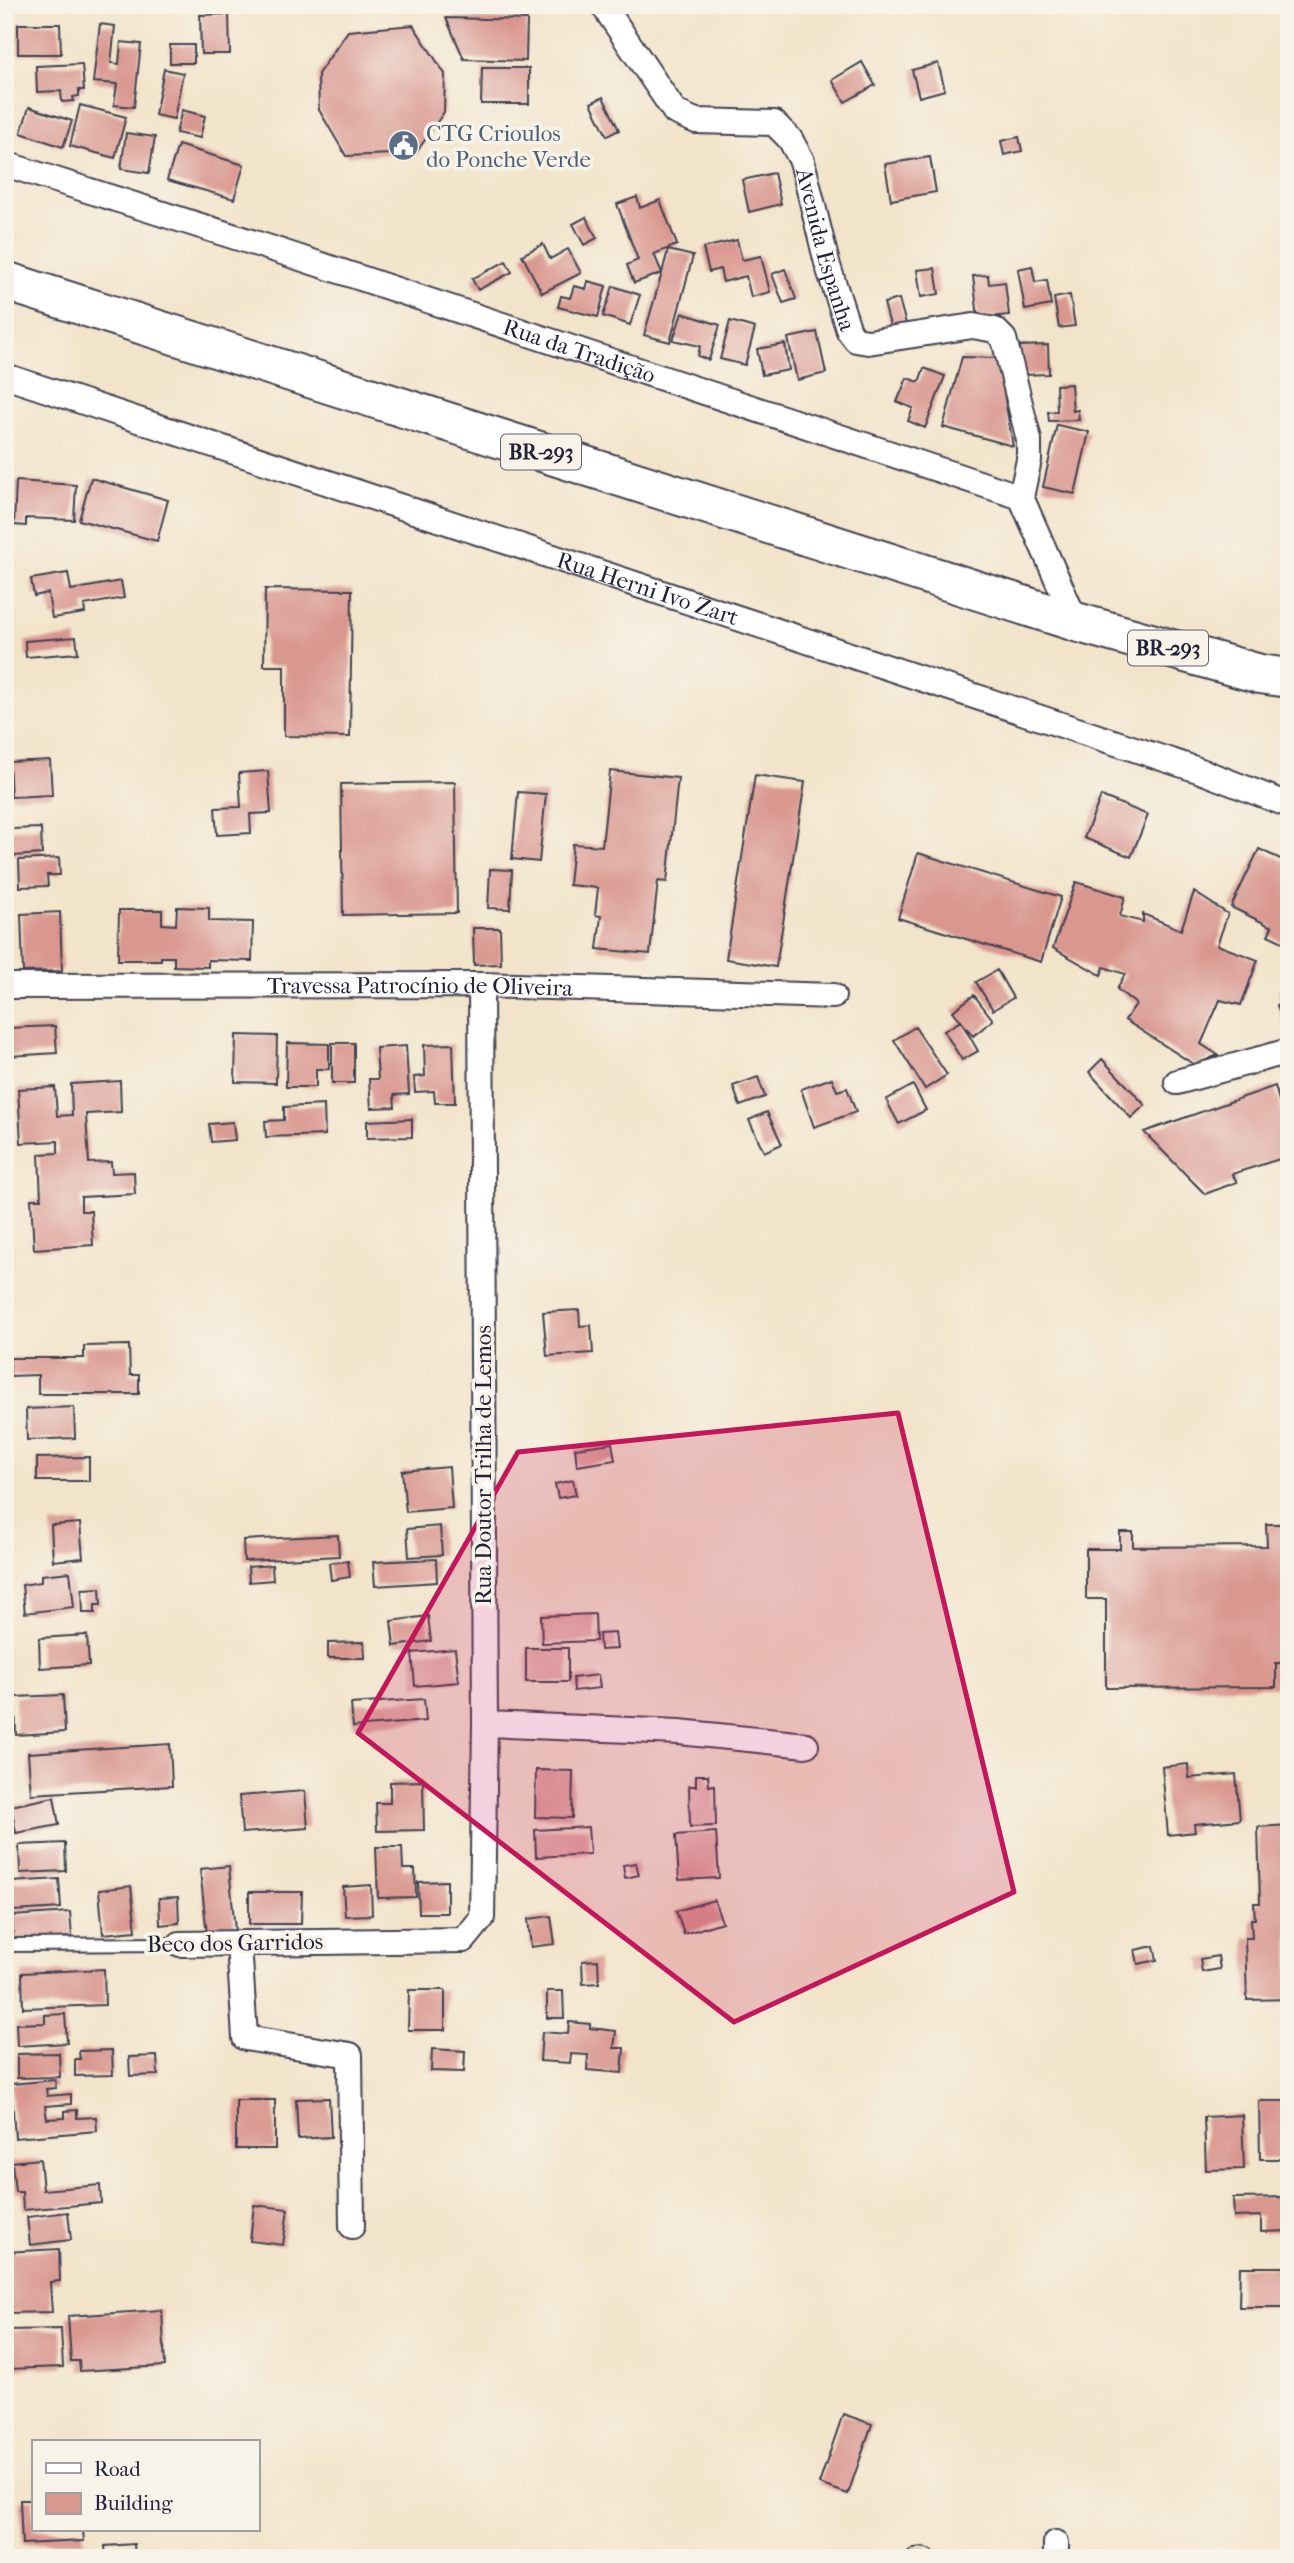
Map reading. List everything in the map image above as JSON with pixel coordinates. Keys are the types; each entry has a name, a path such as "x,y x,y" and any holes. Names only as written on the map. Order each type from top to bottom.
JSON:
{"highway":[{"name":"BR-293","path":"5,281 1076,622 1279,682"}],"street":[{"name":"Avenida Espanha","path":"603,5 675,113 696,121 774,123 790,139 802,161 827,263 849,331 856,340 868,342 973,326 995,330 1004,339 1029,440 1029,460 1021,497"},
{"name":"Rua da Tradição","path":"5,164 267,247 1021,497"},
{"name":"Rua Herni Ivo Zart","path":"5,376 1198,770 1289,805"},
{"path":"1021,497 1076,622"},
{"name":"Travessa Patrocínio de Oliveira","path":"5,986 481,985 833,996"},
{"name":"Rua Doutor Trilha de Lemos","path":"464,1940 482,1918 485,1724 481,985"},
{"path":"1177,1082 1289,1051"},
{"path":"485,1724 679,1732 806,1745"},
{"name":"Beco dos Garridos","path":"180,1944 464,1940"},
{"path":"239,1944 244,2038 350,2054 352,2226"}],"lane":[{"name":"Beco dos Garridos","path":"5,1945 180,1944"}],"highlighted area":[{"path":"898,1413 1014,1892 734,2022 358,1733 518,1452"}],"building":[{"path":"229,14 230,54 201,54 200,15"},
{"path":"446,18 527,20 526,61 464,59"},
{"path":"18,24 60,24 61,54 18,54"},
{"path":"100,24 115,26 111,63 119,64 121,42 141,44 134,107 114,105 117,84 93,82"},
{"path":"413,25 445,74 444,112 416,153 346,156 319,110 318,74 348,31"},
{"path":"170,45 194,45 194,63 170,63"},
{"path":"862,62 875,85 845,102 832,80"},
{"path":"938,63 945,90 919,97 912,70"},
{"path":"82,64 84,90 79,90 79,96 73,97 74,101 62,102 61,91 37,92 36,66"},
{"path":"482,68 529,68 529,104 481,104"},
{"path":"164,69 183,73 174,119 155,115"},
{"path":"603,97 619,130 607,136 591,103"},
{"path":"80,105 126,117 115,158 70,146"},
{"path":"29,107 72,121 63,147 21,133"},
{"path":"182,110 205,116 200,138 176,133"},
{"path":"126,133 155,137 149,173 121,169"},
{"path":"1019,137 1022,151 1004,155 1001,141"},
{"path":"178,145 244,165 234,199 167,180"},
{"path":"930,157 936,192 891,200 885,164"},
{"path":"774,173 781,204 749,212 742,180"},
{"path":"637,197 640,208 660,200 677,245 654,254 662,273 634,283 627,265 638,260 617,204"},
{"path":"586,217 597,238 584,245 573,224"},
{"path":"737,240 742,260 761,256 770,292 751,297 746,276 723,282 720,269 709,272 703,248"},
{"path":"543,244 550,259 568,249 581,273 542,293 522,255"},
{"path":"668,250 693,256 670,342 644,335"},
{"path":"506,261 512,272 478,290 472,279"},
{"path":"1032,266 1035,282 1047,280 1051,305 1025,310 1018,269"},
{"path":"935,268 939,294 921,297 917,270"},
{"path":"785,269 796,299 783,303 772,274"},
{"path":"988,275 989,284 1005,282 1009,315 978,318 973,276"},
{"path":"588,281 606,286 598,317 558,307 561,296 570,298 574,286 586,289"},
{"path":"613,286 640,295 630,325 603,316"},
{"path":"1070,295 1075,326 1059,328 1054,298"},
{"path":"899,299 906,324 891,329 884,303"},
{"path":"682,313 720,325 709,360 698,356 700,346 673,340"},
{"path":"730,321 755,328 745,365 720,359"},
{"path":"817,332 826,373 797,380 788,338"},
{"path":"785,344 789,370 762,375 757,349"},
{"path":"1048,345 1049,374 1021,375 1020,346"},
{"path":"962,357 998,358 1013,446 943,427"},
{"path":"924,368 945,376 925,428 908,421 913,408 897,402 907,378 919,382"},
{"path":"1071,384 1073,411 1078,410 1079,420 1049,421 1048,412 1057,411 1056,385"},
{"path":"1057,425 1089,432 1075,494 1043,487"},
{"path":"91,478 168,500 157,541 79,520"},
{"path":"16,481 76,485 74,520 26,518 26,526 14,525"},
{"path":"68,573 71,590 121,581 124,598 84,605 85,613 52,618 48,593 34,596 31,579"},
{"path":"265,589 352,590 350,737 284,736 284,666 264,666"},
{"path":"76,637 78,653 26,657 25,641"},
{"path":"50,760 52,795 11,797 9,762"},
{"path":"268,771 271,813 250,814 251,833 217,835 215,808 241,807 239,773"},
{"path":"610,771 678,778 667,882 658,881 650,954 597,949 601,916 595,915 598,888 569,885 573,844 602,846"},
{"path":"755,775 805,782 776,967 726,959"},
{"path":"455,782 457,913 343,915 341,784"},
{"path":"518,792 546,794 539,862 512,859"},
{"path":"1101,796 1148,815 1131,857 1084,838"},
{"path":"41,828 42,854 13,856 11,829"},
{"path":"1259,849 1289,863 1289,945 1268,935 1272,927 1231,907"},
{"path":"918,853 1061,897 1041,962 898,918"},
{"path":"59,858 60,875 47,875 48,886 20,887 19,860"},
{"path":"490,869 512,870 510,909 488,908"},
{"path":"1076,882 1125,897 1120,916 1143,922 1143,914 1181,930 1194,892 1228,914 1217,945 1258,960 1241,1005 1220,1000 1201,1044 1218,1055 1195,1065 1125,1020 1136,1004 1117,989 1125,974 1104,967 1101,975 1053,948"},
{"path":"177,907 209,908 209,921 253,922 252,961 208,960 208,967 174,966 174,957 161,957 161,960 118,960 119,910 162,910 162,924 176,925"},
{"path":"60,912 62,971 23,972 21,914"},
{"path":"473,928 500,928 501,964 474,965"},
{"path":"997,970 1013,998 993,1010 976,982"},
{"path":"1289,988 1289,1024 1285,1026 1277,1005 1282,1003 1278,993"},
{"path":"974,995 993,1020 973,1036 953,1011"},
{"path":"961,1021 978,1051 962,1060 944,1031"},
{"path":"55,1026 57,1053 9,1056 7,1028"},
{"path":"915,1027 947,1075 925,1089 894,1040"},
{"path":"236,1035 277,1036 276,1083 235,1082"},
{"path":"287,1043 329,1044 329,1069 316,1069 316,1087 286,1087"},
{"path":"332,1043 354,1043 354,1083 332,1083"},
{"path":"453,1044 455,1103 435,1103 434,1091 415,1092 414,1077 425,1076 424,1045"},
{"path":"406,1046 409,1094 394,1095 395,1107 371,1108 369,1079 378,1079 376,1048"},
{"path":"1102,1059 1145,1105 1131,1118 1089,1072"},
{"path":"758,1077 765,1097 740,1106 733,1086"},
{"path":"832,1078 837,1091 847,1088 856,1112 814,1127 801,1089"},
{"path":"120,1081 121,1112 86,1114 89,1163 111,1162 112,1173 134,1172 135,1194 81,1197 81,1211 91,1211 93,1245 34,1249 31,1199 41,1199 39,1154 58,1153 58,1141 21,1143 18,1089 55,1087 57,1116 72,1115 71,1084"},
{"path":"913,1085 926,1110 899,1124 886,1100"},
{"path":"1275,1086 1283,1115 1289,1112 1289,1163 1286,1157 1232,1174 1237,1182 1205,1194 1144,1132"},
{"path":"324,1105 325,1135 266,1137 265,1121 284,1120 284,1107"},
{"path":"767,1112 782,1144 764,1152 749,1120"},
{"path":"412,1119 412,1137 367,1138 367,1121"},
{"path":"233,1122 235,1140 211,1142 209,1124"},
{"path":"579,1310 580,1326 591,1325 593,1353 547,1356 543,1312"},
{"path":"129,1345 130,1375 139,1375 139,1394 38,1394 38,1375 10,1376 10,1358 84,1358 84,1346"},
{"path":"74,1407 75,1438 27,1440 26,1409"},
{"path":"612,1443 615,1460 577,1466 575,1448"},
{"path":"89,1457 89,1481 37,1481 37,1458"},
{"path":"449,1467 452,1508 406,1512 402,1471"},
{"path":"573,1480 576,1495 558,1498 555,1484"},
{"path":"80,1523 83,1558 53,1561 51,1525"},
{"path":"1266,1524 1289,1524 1289,1663 1276,1663 1276,1687 1106,1688 1106,1599 1086,1599 1086,1549 1120,1549 1120,1532 1133,1532 1133,1547 1267,1546"},
{"path":"440,1526 442,1555 409,1557 407,1529"},
{"path":"338,1535 339,1556 244,1561 243,1540"},
{"path":"436,1559 437,1582 375,1586 373,1562"},
{"path":"348,1561 350,1577 331,1580 329,1563"},
{"path":"272,1565 273,1580 249,1582 248,1567"},
{"path":"70,1572 74,1607 25,1613 22,1585 41,1582 41,1575"},
{"path":"100,1588 101,1605 95,1605 95,1613 83,1613 82,1589"},
{"path":"595,1614 596,1641 542,1643 541,1616"},
{"path":"428,1616 431,1641 394,1646 391,1621"},
{"path":"615,1633 617,1649 600,1650 599,1634"},
{"path":"87,1635 89,1665 40,1668 39,1638"},
{"path":"364,1642 365,1658 328,1658 328,1643"},
{"path":"526,1648 568,1648 568,1682 526,1682"},
{"path":"455,1649 459,1682 415,1686 412,1653"},
{"path":"598,1675 600,1688 574,1691 573,1678"},
{"path":"63,1695 65,1732 16,1735 15,1697"},
{"path":"424,1699 426,1721 353,1727 351,1704"},
{"path":"170,1744 172,1786 31,1794 28,1753"},
{"path":"1188,1764 1189,1778 1236,1774 1240,1820 1194,1824 1195,1832 1168,1835 1162,1767"},
{"path":"536,1770 573,1771 572,1818 535,1817"},
{"path":"696,1775 708,1775 709,1786 715,1785 716,1826 690,1827 689,1786 696,1786"},
{"path":"423,1781 424,1830 377,1831 376,1803 390,1803 390,1782"},
{"path":"305,1791 308,1828 242,1833 239,1796"},
{"path":"54,1797 59,1825 16,1833 11,1806"},
{"path":"1289,1825 1289,1999 1247,2000 1245,1938 1252,1938 1254,1903 1260,1903 1258,1827"},
{"path":"588,1827 590,1854 536,1857 535,1830"},
{"path":"716,1832 719,1878 679,1880 676,1835"},
{"path":"65,1843 66,1871 20,1873 19,1845"},
{"path":"376,1847 402,1847 403,1869 415,1869 416,1897 378,1898"},
{"path":"636,1863 639,1875 625,1878 623,1865"},
{"path":"229,1866 235,1931 207,1935 200,1869"},
{"path":"59,1879 61,1908 13,1911 11,1882"},
{"path":"447,1881 447,1913 419,1913 418,1882"},
{"path":"371,1885 372,1915 345,1916 343,1887"},
{"path":"131,1886 136,1931 103,1934 99,1890"},
{"path":"249,1892 302,1892 301,1924 249,1924"},
{"path":"178,1897 179,1923 160,1925 159,1898"},
{"path":"714,1900 722,1922 684,1934 676,1911"},
{"path":"70,1912 72,1937 13,1941 12,1916"},
{"path":"551,1916 555,1944 531,1947 528,1919"},
{"path":"1154,1946 1157,1960 1138,1964 1135,1950"},
{"path":"1218,1956 1220,1969 1202,1972 1200,1959"},
{"path":"598,1960 599,1983 583,1984 582,1961"},
{"path":"104,1969 105,2005 23,2008 22,1973"},
{"path":"409,1990 445,1990 445,2030 408,2030"},
{"path":"547,1991 563,1991 564,2018 547,2018"},
{"path":"65,2014 67,2043 17,2046 16,2024 45,2023 45,2015"},
{"path":"569,2022 616,2031 614,2048 624,2048 622,2073 587,2070 588,2055 571,2054 570,2063 540,2061 542,2032 568,2034"},
{"path":"432,2049 465,2051 464,2072 431,2071"},
{"path":"112,2050 113,2075 75,2076 75,2059 80,2059 79,2051"},
{"path":"59,2053 60,2077 17,2078 17,2054"},
{"path":"157,2056 158,2075 130,2076 129,2057"},
{"path":"55,2080 56,2088 46,2089 47,2096 71,2094 71,2104 45,2106 47,2119 65,2118 65,2111 77,2110 77,2118 96,2117 97,2131 15,2138 11,2084"},
{"path":"329,2098 331,2137 298,2139 296,2099"},
{"path":"236,2100 275,2100 275,2149 236,2149"},
{"path":"1259,2101 1289,2101 1289,2159 1260,2159"},
{"path":"1242,2115 1244,2169 1206,2170 1204,2117"},
{"path":"40,2159 43,2190 100,2185 101,2203 23,2210 22,2192 15,2192 12,2162"},
{"path":"1289,2197 1289,2231 1261,2232 1261,2216 1234,2217 1233,2198"},
{"path":"254,2205 288,2209 283,2245 250,2241"},
{"path":"68,2212 71,2240 30,2245 27,2217"},
{"path":"59,2249 60,2281 50,2282 52,2312 7,2313 5,2252"},
{"path":"1240,2267 1289,2267 1289,2307 1239,2307"},
{"path":"162,2310 165,2366 80,2371 79,2361 71,2361 68,2316"},
{"path":"61,2329 63,2367 7,2369 6,2330"},
{"path":"843,2414 872,2424 848,2494 819,2484"},
{"path":"20,2500 32,2500 32,2532 83,2532 84,2541 22,2544"},
{"path":"134,2544 135,2558 106,2558 105,2546"},
{"path":"914,2548 932,2550 940,2558 901,2558"}],"place":[{"name":"CTG Crioulos do Ponche Verde","path":"403,146"}]}
